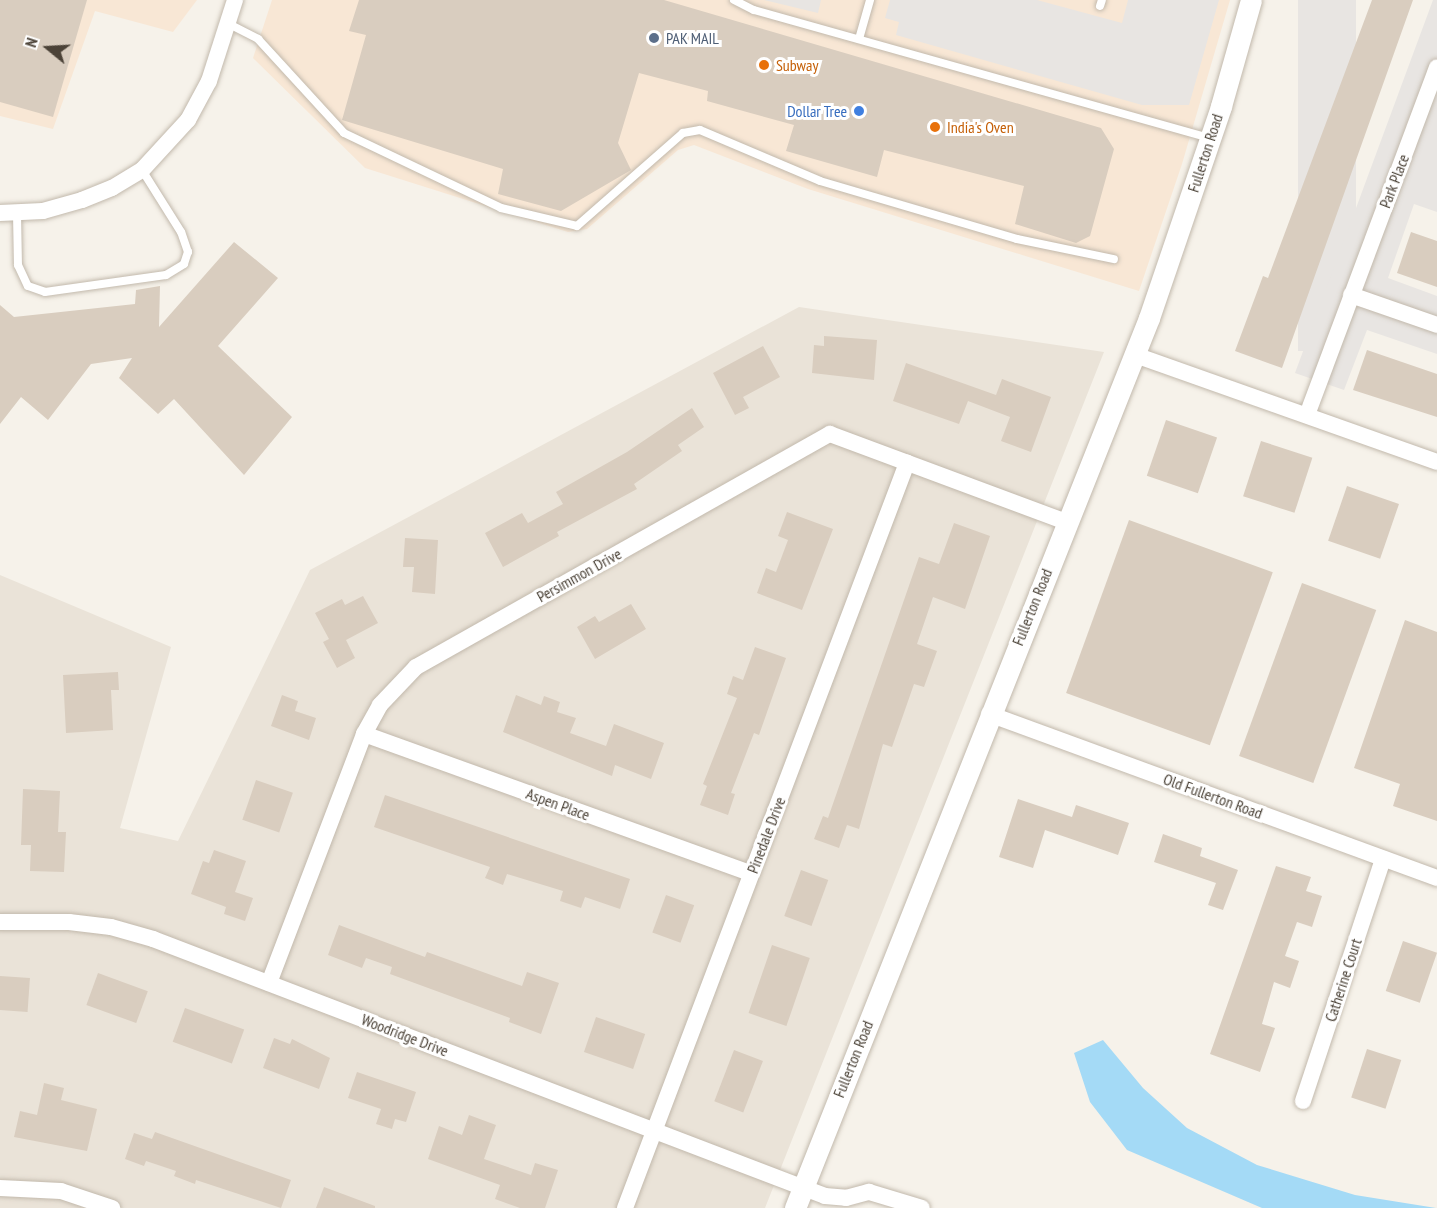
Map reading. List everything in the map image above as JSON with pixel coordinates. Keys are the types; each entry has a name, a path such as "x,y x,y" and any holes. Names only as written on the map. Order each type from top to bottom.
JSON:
{"street":[{"path":"8,213 82,200 112,188 142,170 188,120 209,81 236,0"},
{"name":"Fullerton Road","path":"795,1208 988,714 1135,355 1210,138 1251,0"},
{"name":"Park Place","path":"1307,415 1437,67"},
{"path":"1351,295 1437,325"},
{"path":"1135,355 1437,462"},
{"name":"Persimmon Drive","path":"269,984 364,734 380,705 416,667 830,434 1066,522"},
{"name":"Pinedale Drive","path":"625,1208 907,463"},
{"name":"Old Fullerton Road","path":"988,714 1437,878"},
{"name":"Aspen Place","path":"364,734 751,873"},
{"name":"Catherine Court","path":"1303,1101 1383,859"},
{"name":"Woodridge Drive","path":"0,922 69,922 111,927 153,939 802,1187 846,1198 869,1192 888,1195 922,1208"},
{"path":"0,1188 61,1191 111,1208"}],"lane":[{"path":"734,0 754,10 1210,138"},
{"path":"859,39 870,0"},
{"path":"229,24 258,39 344,133 501,208 577,226 682,133 700,130 820,180 1017,239 1114,259"},
{"path":"8,213 18,265 28,286 45,292 165,275 184,264 188,252 181,232 142,170"}],"shaded area":[{"path":"0,0 197,0 173,32 95,11 53,129 0,116"},
{"path":"272,0 1230,0 1182,164 1139,291 808,189 694,145 678,150 587,229 568,232 365,168 253,58"},
{"path":"764,0 821,0 818,13"},
{"path":"890,0 1037,0 1122,23 1128,0 1219,0 1189,105 1142,105 896,35 899,22 885,18"},
{"path":"1298,0 1356,0 1356,351 1298,351"},
{"path":"1433,0 1437,0 1437,212 1414,204 1388,278 1437,296 1437,354 1367,330 1344,390 1295,373"},
{"path":"799,307 1104,352 765,1208 0,1208 0,575 171,647 120,828 178,841 310,570"}],"water":[{"path":"1103,1040 1143,1088 1187,1128 1257,1165 1355,1195 1436,1208 1262,1208 1127,1150 1090,1102 1074,1053"}],"building":[{"path":"0,0 87,0 53,117 0,102"},
{"path":"359,0 664,0 1101,128 1114,149 1090,236 1076,243 1015,224 1024,186 884,150 877,177 786,151 794,125 707,101 708,91 639,73 618,143 631,170 561,211 498,194 503,169 342,120 366,35 349,31"},
{"path":"1372,0 1413,0 1282,368 1235,351 1263,276 1268,278"},
{"path":"1411,232 1437,241 1437,287 1397,273"},
{"path":"234,242 278,278 218,346 292,417 244,475 174,399 158,414 119,378 132,358 91,364 48,420 21,397 0,424 0,305 14,317 135,304 136,290 160,286 159,327"},
{"path":"824,336 877,340 874,380 812,373 814,345 824,346"},
{"path":"763,346 780,377 743,397 749,408 735,415 713,373"},
{"path":"1367,350 1437,374 1437,417 1353,390"},
{"path":"906,363 996,395 1002,379 1051,397 1031,452 1001,441 1010,417 968,401 959,424 893,401"},
{"path":"692,408 704,427 678,445 682,451 634,484 637,489 557,532 559,536 503,567 485,533 522,513 528,523 563,504 556,492 627,452"},
{"path":"1166,420 1217,438 1198,493 1147,476"},
{"path":"1261,441 1312,458 1294,513 1243,496"},
{"path":"1347,486 1399,504 1380,559 1328,541"},
{"path":"787,512 833,529 802,610 757,593 766,568 776,572 788,540 778,536"},
{"path":"1129,520 1273,572 1210,745 1066,693"},
{"path":"954,523 990,536 965,609 933,597 917,644 937,651 924,687 914,684 892,747 883,744 859,829 847,825 839,848 814,839 823,816 828,818 919,557 939,564"},
{"path":"405,538 438,540 435,594 412,592 414,567 403,567"},
{"path":"1302,583 1376,610 1313,783 1239,756"},
{"path":"363,596 378,623 346,640 355,658 337,668 323,642 329,639 315,613 342,599 345,605"},
{"path":"631,604 646,629 595,659 577,627 595,616 599,622"},
{"path":"1405,620 1437,632 1437,821 1393,806 1400,784 1354,768"},
{"path":"755,647 786,658 759,735 754,733 731,793 735,794 728,815 700,805 707,786 703,784 737,698 727,694 733,676 743,680"},
{"path":"118,672 119,690 111,690 113,730 66,733 63,675"},
{"path":"282,695 298,701 295,711 316,718 309,740 271,726"},
{"path":"516,695 541,705 544,696 560,702 557,712 576,718 570,733 606,746 614,724 664,743 651,779 615,765 612,776 503,732"},
{"path":"256,780 293,793 279,832 242,820"},
{"path":"23,789 60,791 58,832 66,832 64,872 30,871 31,845 21,845"},
{"path":"385,795 630,879 620,909 585,897 581,908 560,901 563,891 507,874 503,885 485,878 490,867 374,827"},
{"path":"1018,799 1072,817 1076,805 1129,823 1118,855 1045,830 1033,868 999,857"},
{"path":"1163,834 1202,848 1200,856 1238,870 1223,910 1208,905 1216,883 1154,862"},
{"path":"214,850 246,861 235,892 253,898 245,921 224,914 226,907 191,894 203,861 209,863"},
{"path":"1276,866 1311,877 1306,891 1322,896 1312,927 1297,922 1285,956 1299,961 1290,988 1274,982 1262,1024 1275,1028 1260,1072 1210,1054"},
{"path":"801,870 828,880 811,926 784,916"},
{"path":"666,895 694,905 681,943 652,933"},
{"path":"339,925 425,957 427,952 522,986 527,972 559,983 541,1034 509,1022 510,1018 390,974 392,967 366,958 362,968 328,955"},
{"path":"1403,941 1437,953 1420,1003 1386,991"},
{"path":"772,945 810,958 786,1026 749,1013"},
{"path":"98,973 148,991 136,1023 86,1005"},
{"path":"0,976 30,978 28,1012 0,1010"},
{"path":"185,1008 244,1030 232,1063 173,1042"},
{"path":"596,1017 645,1034 633,1069 584,1052"},
{"path":"274,1038 290,1044 292,1039 330,1058 319,1089 263,1068"},
{"path":"1367,1049 1401,1060 1385,1109 1351,1098"},
{"path":"734,1050 763,1061 743,1112 714,1101"},
{"path":"357,1072 416,1092 406,1122 395,1119 392,1129 376,1124 381,1109 348,1098"},
{"path":"44,1083 64,1088 61,1100 97,1109 87,1151 14,1137 20,1111 37,1115"},
{"path":"469,1115 496,1125 484,1159 531,1175 535,1163 558,1170 545,1208 520,1208 495,1199 500,1185 428,1159 439,1126 462,1135"},
{"path":"155,1132 291,1180 281,1208 196,1180 195,1184 174,1176 176,1171 146,1161 144,1166 125,1159 134,1133 152,1139"},
{"path":"324,1187 375,1206 375,1208 316,1208"}],"place":[{"name":"PAK MAIL","path":"654,38"},
{"name":"Subway","path":"764,65"},
{"name":"Dollar Tree","path":"859,111"},
{"name":"India's Oven","path":"935,127"}]}
